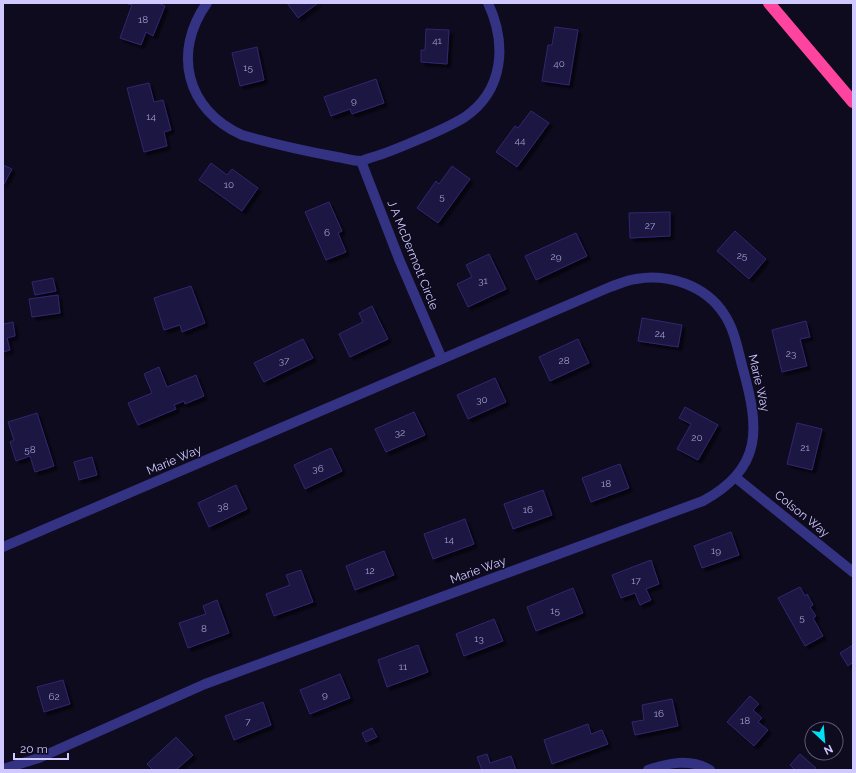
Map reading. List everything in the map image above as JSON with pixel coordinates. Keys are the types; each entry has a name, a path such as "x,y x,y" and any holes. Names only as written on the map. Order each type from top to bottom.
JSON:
{"highway":[{"path":"769,3 853,102"}],"street":[{"path":"207,3 194,23 190,35 187,59 188,70 194,88 203,104 211,114 225,126 242,135 326,155 361,161 387,153 454,124 466,116 483,100 496,78 499,67 498,32 488,3"},
{"name":"J A McDermott Circle","path":"361,161 442,359"},
{"name":"Marie Way","path":"3,547 624,282 647,277 671,280 693,287 711,299 724,314 732,332 752,403 754,424 752,443 746,461 735,478 718,493 692,506 205,684 39,758 3,769"},
{"name":"Colson Way","path":"735,478 853,572"},
{"path":"648,770 664,765 687,762 698,764 710,770"}],"building":[{"path":"125,3 158,3 165,6 153,36 146,32 141,45 120,38 132,5"},
{"path":"287,3 318,3 298,18"},
{"path":"555,27 578,30 569,85 542,81 548,45 552,45"},
{"path":"426,29 449,30 447,64 421,62 421,50 425,50"},
{"path":"257,47 264,80 240,86 232,53"},
{"path":"376,79 384,103 352,114 350,109 331,116 324,97"},
{"path":"149,83 154,102 163,100 171,130 164,132 167,146 144,152 127,88"},
{"path":"531,111 549,123 517,167 496,152 515,126 518,128"},
{"path":"211,163 227,175 232,169 258,188 242,211 199,180"},
{"path":"3,165 12,169 4,184 3,184"},
{"path":"452,166 470,179 438,223 417,208 436,181 439,184"},
{"path":"329,202 342,231 338,233 346,252 326,260 305,212"},
{"path":"670,212 670,236 630,238 629,213"},
{"path":"735,231 766,259 749,279 717,251"},
{"path":"576,233 587,256 536,280 525,256"},
{"path":"489,254 506,289 468,307 457,284 472,277 466,265"},
{"path":"53,278 56,291 35,295 32,282"},
{"path":"191,286 205,323 182,332 180,325 164,330 154,298"},
{"path":"58,295 60,313 32,317 29,299"},
{"path":"372,306 388,339 350,357 339,334 363,322 359,313"},
{"path":"642,318 682,325 678,347 638,341"},
{"path":"3,321 4,324 13,322 15,336 7,338 10,350 3,352"},
{"path":"806,321 810,337 800,339 807,366 782,372 772,330"},
{"path":"303,339 313,358 264,382 254,363"},
{"path":"578,339 589,363 550,381 539,357"},
{"path":"159,367 167,387 196,375 204,396 185,404 184,401 174,405 176,409 138,425 128,403 152,393 144,374"},
{"path":"495,378 506,402 468,419 457,395"},
{"path":"685,407 718,425 698,460 677,449 691,424 679,418"},
{"path":"414,412 425,435 386,452 375,429"},
{"path":"37,413 54,466 35,472 30,456 16,461 10,442 14,440 8,422"},
{"path":"797,423 822,429 812,470 787,464"},
{"path":"331,448 342,471 305,489 294,465"},
{"path":"92,457 97,475 79,480 74,462"},
{"path":"620,464 629,488 591,502 582,478"},
{"path":"236,485 247,509 209,527 198,503"},
{"path":"543,490 552,515 513,529 504,504"},
{"path":"465,519 474,544 433,559 424,534"},
{"path":"731,532 739,555 702,568 694,546"},
{"path":"384,551 394,575 355,590 346,566"},
{"path":"651,560 659,584 646,589 651,600 640,605 635,593 621,598 612,575"},
{"path":"301,570 313,602 274,616 266,594 290,585 286,575"},
{"path":"800,587 805,596 807,594 813,605 810,607 816,616 813,618 823,636 805,646 778,598"},
{"path":"573,588 583,613 536,631 527,607"},
{"path":"217,600 229,633 188,648 179,623 206,614 203,606"},
{"path":"494,619 503,641 464,656 456,634"},
{"path":"418,645 428,672 387,687 378,660"},
{"path":"853,645 853,665 852,663 848,666 840,653"},
{"path":"340,674 350,698 310,714 300,690"},
{"path":"63,680 70,704 44,712 37,687"},
{"path":"750,696 759,704 753,710 762,718 758,722 768,730 754,746 727,722"},
{"path":"672,699 678,726 635,735 632,722 644,720 642,705"},
{"path":"263,702 271,725 234,740 225,716"},
{"path":"588,724 591,734 602,730 608,744 552,764 544,740"},
{"path":"372,728 377,737 366,742 362,733"},
{"path":"176,737 193,755 176,770 153,770 147,764"},
{"path":"487,754 490,763 511,756 516,770 482,770 477,757"},
{"path":"800,754 804,758 804,761 808,761 816,768 815,770 795,770 790,765"}]}
